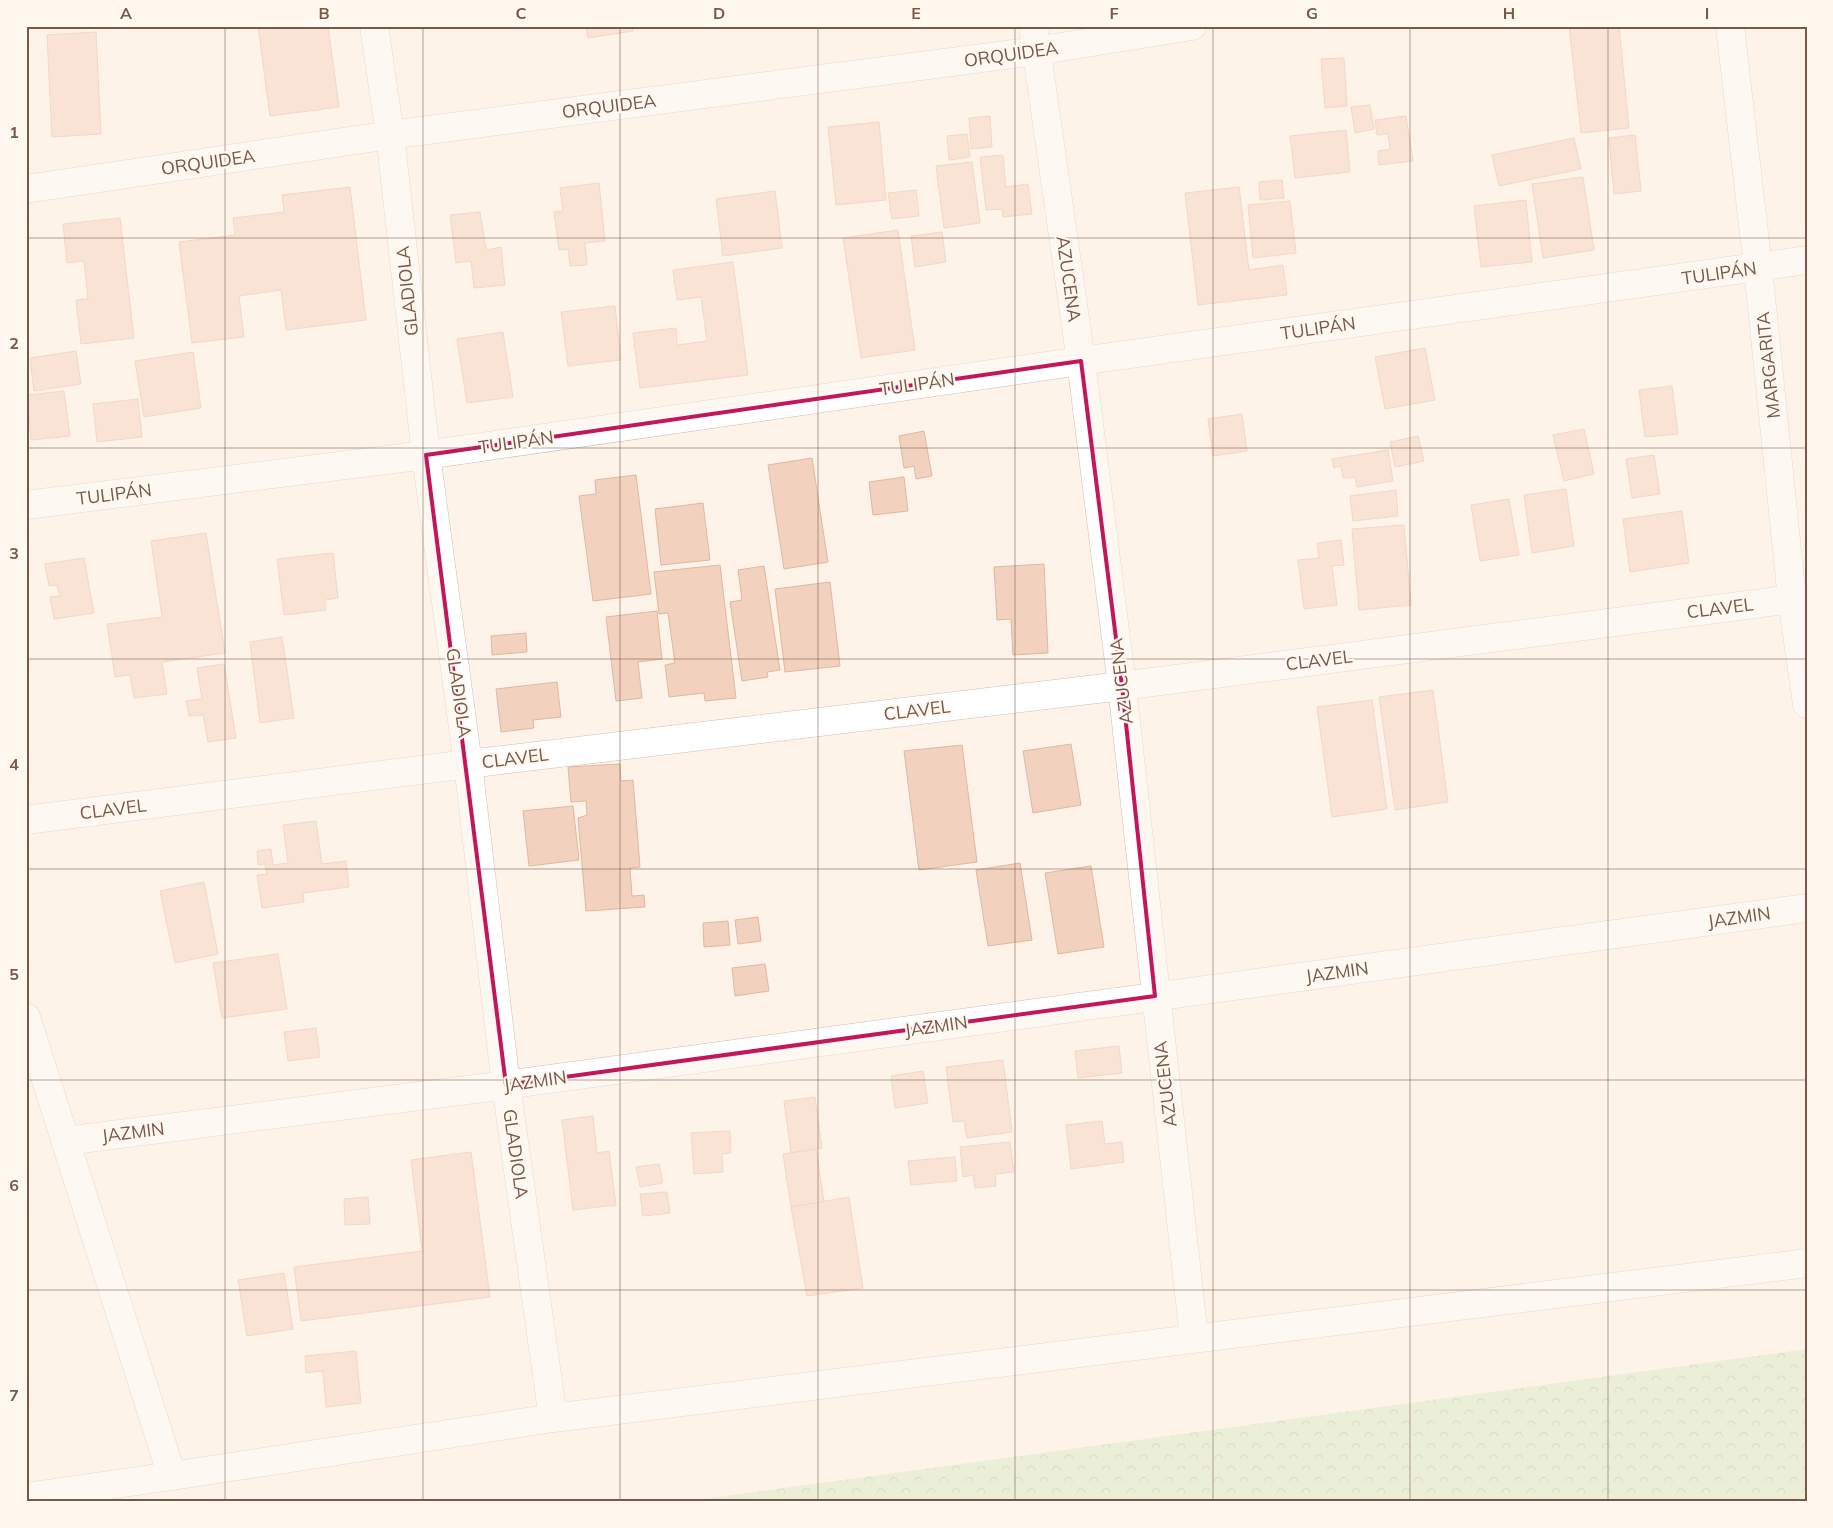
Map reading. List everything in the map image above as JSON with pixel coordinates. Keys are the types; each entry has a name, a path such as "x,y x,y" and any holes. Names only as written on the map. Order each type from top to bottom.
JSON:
{"street":[{"name":"GLADIOLA","path":"374,26 390,135 426,454 468,764 506,1084 553,1418"},
{"name":"ORQUIDEA","path":"26,189 1034,38 1192,26"},
{"name":"MARGARITA","path":"1730,26 1758,268 1800,598 1807,704"},
{"name":"AZUCENA","path":"1034,38 1081,361 1122,686 1194,1338"},
{"name":"TULIPÁN","path":"26,505 426,454 1807,260"},
{"name":"CLAVEL","path":"26,820 468,764 1122,686 1800,598"},
{"name":"JAZMIN","path":"65,1141 506,1084 1807,908"},
{"path":"26,1017 172,1476"},
{"path":"26,1497 553,1418 1807,1263"}],"highlighted area":[{"path":"1081,361 1122,686 1155,996 506,1085 426,455"}],"green space":[{"path":"1807,1349 1807,1502 681,1502"}],"building":[{"path":"258,26 328,26 339,107 270,116"},
{"path":"586,26 632,26 633,31 588,38"},
{"path":"1569,26 1619,26 1629,128 1581,133"},
{"path":"96,32 101,134 52,137 47,35"},
{"path":"1344,58 1347,106 1325,108 1321,59"},
{"path":"1370,105 1374,129 1355,133 1351,107"},
{"path":"990,116 992,147 971,149 969,118"},
{"path":"1406,116 1413,161 1379,165 1378,151 1390,149 1388,134 1377,135 1375,120"},
{"path":"879,122 886,200 836,205 828,127"},
{"path":"1346,130 1350,172 1295,178 1290,136"},
{"path":"967,134 970,157 949,160 947,136"},
{"path":"1635,135 1641,191 1614,194 1609,138"},
{"path":"1574,138 1581,169 1499,186 1492,155"},
{"path":"1003,155 1006,187 1028,184 1032,214 1003,217 1002,209 986,210 980,157"},
{"path":"972,162 980,223 944,228 936,166"},
{"path":"1583,177 1594,250 1543,258 1532,184"},
{"path":"1282,180 1284,198 1260,200 1259,182"},
{"path":"599,183 605,241 585,243 587,265 570,266 568,249 559,250 554,212 563,211 560,188"},
{"path":"350,187 366,320 286,330 281,290 239,296 244,337 192,343 179,242 235,235 233,218 284,212 282,195"},
{"path":"1239,187 1249,270 1283,265 1287,295 1198,305 1185,193"},
{"path":"916,190 919,216 892,219 888,193"},
{"path":"775,191 782,248 723,256 716,199"},
{"path":"1526,200 1532,262 1481,267 1474,206"},
{"path":"1290,201 1296,253 1253,258 1248,205"},
{"path":"480,212 486,250 501,247 505,285 474,288 471,261 456,263 450,215"},
{"path":"120,218 134,338 81,344 76,300 88,299 84,261 67,263 63,224"},
{"path":"898,230 915,350 861,358 843,238"},
{"path":"942,232 946,262 915,267 911,236"},
{"path":"733,262 748,375 640,388 633,333 676,328 677,345 707,341 701,297 677,300 673,270"},
{"path":"615,306 621,360 568,366 561,312"},
{"path":"503,332 513,397 467,403 457,339"},
{"path":"1425,348 1435,400 1385,409 1375,357"},
{"path":"76,351 81,384 34,391 30,358"},
{"path":"193,352 201,408 144,417 135,361"},
{"path":"1672,386 1678,434 1645,437 1639,390"},
{"path":"64,391 70,436 31,440 27,395"},
{"path":"138,399 142,437 97,442 93,404"},
{"path":"1242,414 1247,451 1213,456 1208,419"},
{"path":"1584,429 1594,474 1564,481 1553,435"},
{"path":"924,431 932,476 916,479 914,466 904,468 899,436"},
{"path":"1418,436 1424,461 1395,467 1390,442"},
{"path":"1388,450 1393,481 1357,487 1355,477 1343,478 1341,466 1334,468 1332,459"},
{"path":"1654,455 1660,494 1632,498 1626,459"},
{"path":"812,458 828,562 784,569 768,465"},
{"path":"636,475 651,594 593,601 579,496 596,494 595,480"},
{"path":"904,477 908,511 873,515 869,482"},
{"path":"1566,489 1574,546 1532,553 1524,495"},
{"path":"1396,490 1398,516 1353,521 1350,496"},
{"path":"1509,499 1519,555 1480,561 1471,505"},
{"path":"703,503 710,560 661,565 655,509"},
{"path":"1682,511 1689,563 1630,572 1623,519"},
{"path":"1404,525 1411,605 1359,610 1352,529"},
{"path":"206,533 225,653 162,662 167,694 134,698 130,675 115,677 107,624 162,617 151,541"},
{"path":"1341,540 1344,565 1332,566 1337,605 1304,609 1298,560 1319,558 1317,543"},
{"path":"333,553 338,598 325,600 326,610 284,615 277,559"},
{"path":"84,558 94,613 54,619 50,597 60,596 57,585 49,586 45,564"},
{"path":"1044,564 1048,653 1013,655 1011,619 997,620 994,567"},
{"path":"720,565 736,698 705,701 704,693 669,697 665,665 675,663 668,613 659,614 654,572"},
{"path":"764,566 780,670 767,672 768,677 742,681 730,602 742,600 738,570"},
{"path":"830,582 840,666 785,672 775,589"},
{"path":"657,611 662,659 638,662 642,698 616,701 606,617"},
{"path":"526,633 527,652 492,655 491,636"},
{"path":"282,637 294,718 260,723 250,642"},
{"path":"224,664 236,738 208,742 203,715 189,716 186,701 202,699 197,668"},
{"path":"557,682 561,717 533,720 534,728 501,732 496,689"},
{"path":"1433,690 1448,802 1395,810 1379,697"},
{"path":"1372,700 1387,809 1332,817 1317,707"},
{"path":"1071,744 1081,805 1033,813 1023,751"},
{"path":"962,745 977,862 919,870 904,751"},
{"path":"620,764 621,781 633,780 640,867 630,868 632,896 644,895 645,907 586,911 578,818 587,815 586,801 571,802 568,767"},
{"path":"573,806 579,860 529,866 523,811"},
{"path":"316,821 322,864 346,861 349,887 303,893 304,902 262,908 257,875 267,874 265,864 258,865 257,851 271,849 273,865 288,863 283,825"},
{"path":"1020,863 1032,940 988,946 976,870"},
{"path":"1091,866 1104,947 1058,954 1045,873"},
{"path":"204,882 218,954 175,963 160,891"},
{"path":"758,917 761,941 738,944 735,920"},
{"path":"728,921 730,945 704,947 703,923"},
{"path":"278,954 287,1009 222,1018 213,963"},
{"path":"765,964 769,991 735,996 732,968"},
{"path":"316,1028 320,1057 288,1061 284,1032"},
{"path":"1119,1046 1122,1073 1078,1078 1075,1051"},
{"path":"1003,1060 1012,1132 967,1138 964,1121 953,1122 946,1067"},
{"path":"923,1071 928,1103 895,1108 891,1076"},
{"path":"815,1097 822,1148 791,1153 784,1101"},
{"path":"593,1116 597,1153 609,1151 616,1205 573,1210 562,1120"},
{"path":"1102,1121 1105,1144 1122,1142 1124,1162 1071,1169 1066,1125"},
{"path":"730,1131 731,1153 722,1154 723,1172 694,1174 691,1133"},
{"path":"1010,1142 1014,1172 995,1174 996,1186 975,1188 973,1175 963,1177 960,1147"},
{"path":"816,1149 824,1202 791,1207 783,1154"},
{"path":"471,1152 490,1297 301,1321 294,1267 422,1251 411,1160"},
{"path":"955,1157 957,1181 911,1185 908,1161"},
{"path":"659,1164 663,1183 640,1187 636,1167"},
{"path":"667,1192 670,1213 643,1216 640,1194"},
{"path":"368,1197 370,1224 345,1225 344,1199"},
{"path":"849,1197 863,1288 807,1296 791,1207"},
{"path":"284,1273 293,1329 247,1336 238,1280"},
{"path":"356,1351 361,1403 326,1407 323,1371 306,1373 305,1356"}]}
